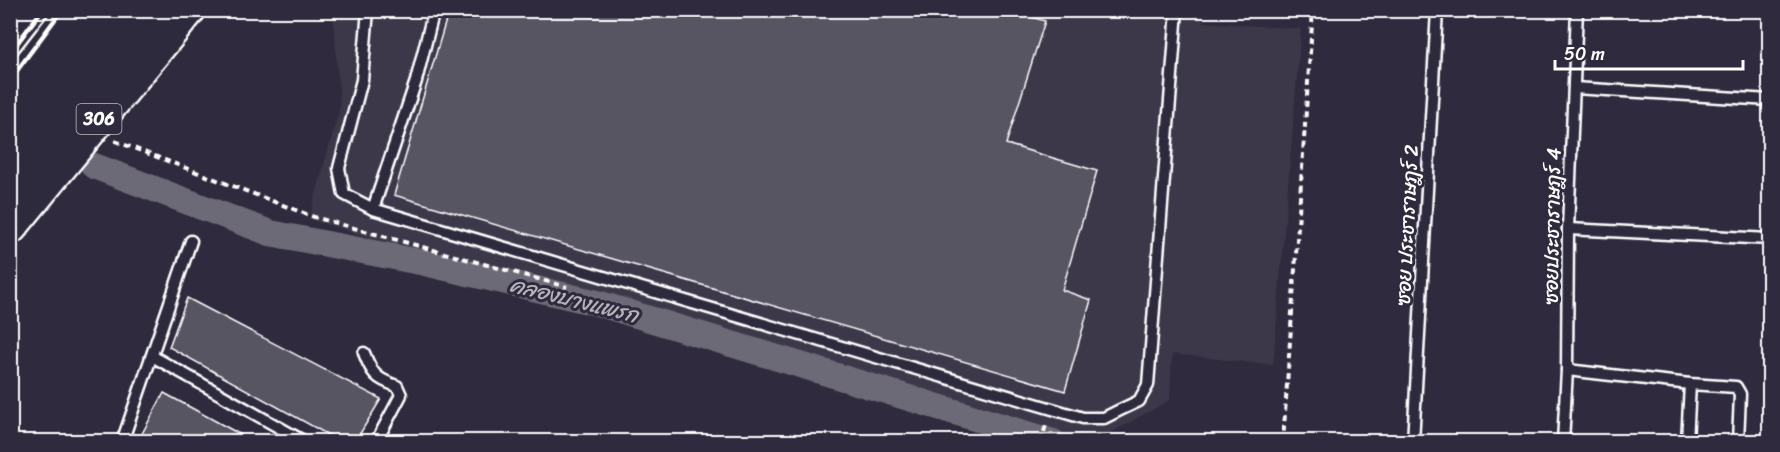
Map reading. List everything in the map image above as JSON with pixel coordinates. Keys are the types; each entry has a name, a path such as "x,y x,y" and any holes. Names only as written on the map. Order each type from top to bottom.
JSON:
{"main road":[{"path":"10,92 74,10"},
{"name":"306","path":"10,144 115,10"},
{"name":"306","path":"10,191 154,10"},
{"name":"306","path":"10,227 188,10"}],"lane":[{"path":"368,10 362,80 339,168 344,194 373,209 1083,418 1104,418 1139,400 1148,385 1177,10"},
{"path":"373,209 416,81 434,10"},
{"name":"ซอย ประชาราษฎร์ 2","path":"1413,441 1437,10"},
{"name":"ซอยประชาราษฎร์ 4","path":"1563,441 1567,370 1568,228 1577,10"},
{"path":"1574,88 1770,99"},
{"path":"1568,228 1770,239"},
{"path":"122,441 191,241"},
{"path":"364,353 371,371 381,381 397,386 401,395 376,441"},
{"path":"152,356 305,441"},
{"path":"1567,370 1736,387 1739,390 1738,441"},
{"path":"1686,441 1690,384"}],"path":[{"path":"1283,441 1313,10"},
{"path":"1041,441 1044,433"}],"shaded area":[{"path":"1203,10 1203,22 1301,29 1273,365 1172,354 1170,400 1096,441 976,424 309,219 340,107 333,11"}],"building":[{"path":"449,10 1008,10 1045,21 1006,144 1097,171 1062,290 1091,300 1065,391 394,195"},
{"path":"187,298 381,399 355,442 341,442 169,347"},
{"path":"164,393 254,442 138,441"}],"waterway":[{"name":"คลองบางแพรก","path":"94,166 270,233 425,263 597,303 1053,442"}],"railway":[{"path":"10,53 42,10"},
{"path":"10,80 62,10"}]}
